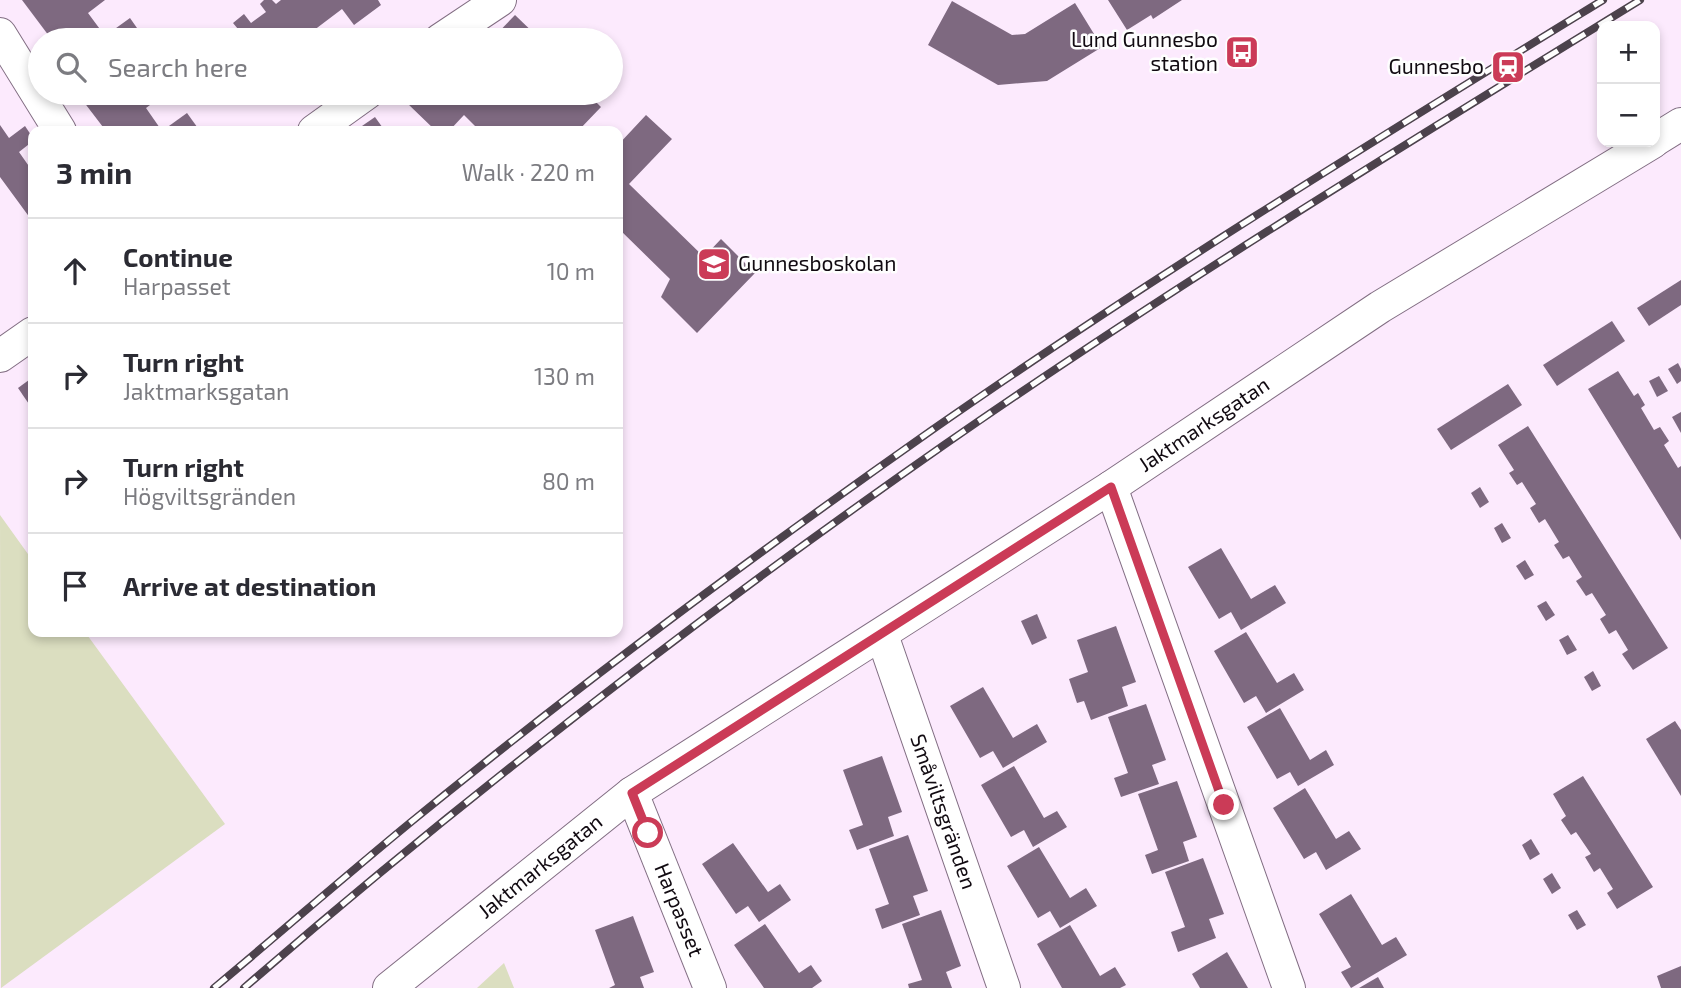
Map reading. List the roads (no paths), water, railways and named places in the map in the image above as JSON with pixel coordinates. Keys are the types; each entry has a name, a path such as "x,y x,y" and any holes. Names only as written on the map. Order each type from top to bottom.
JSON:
{"street":[{"path":"458,28 500,0"},
{"path":"0,34 28,79"},
{"path":"44,105 57,126"},
{"path":"321,126 350,105"},
{"name":"Jaktmarksgatan","path":"1660,137 1681,124"},
{"name":"Jaktmarksgatan","path":"389,988 632,793 1111,487 1380,307 1644,147"},
{"path":"0,356 28,336"},
{"path":"1111,487 1289,988"},
{"name":"Småviltsgränden","path":"882,635 1004,988"},
{"name":"Harpasset","path":"632,793 709,988"}],"railway":[{"path":"214,988 411,822 538,721 865,477 1097,318 1349,157 1603,0"},
{"path":"244,988 413,846 587,708 764,574 944,445 1202,273 1640,0"}],"place":[{"name":"Lund Gunnesbo station","path":"1242,52"},
{"name":"Gunnesbo","path":"1508,67"},
{"name":"Gunnesboskolan","path":"714,264"}]}
